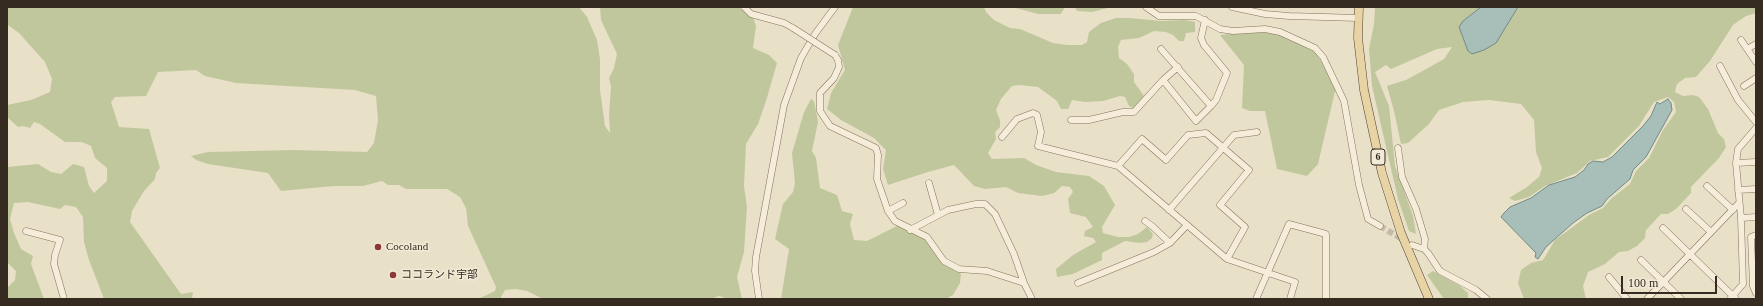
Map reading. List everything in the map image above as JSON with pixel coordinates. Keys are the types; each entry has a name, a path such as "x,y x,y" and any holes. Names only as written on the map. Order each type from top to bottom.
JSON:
{"main road":[{"name":"6","path":"1359,7 1359,45 1364,90 1382,173 1401,234 1429,299"}],"street":[{"path":"744,7 751,14 784,23 835,55 838,60 839,67 834,78 820,93 820,112 830,126 876,148 878,155 877,179 888,211 895,221 910,230 927,237 944,261 959,269 987,272 1024,283"},
{"path":"759,299 756,257 784,105 800,58 835,7"},
{"path":"1146,7 1159,16 1196,16 1220,28 1233,32 1265,29 1280,32 1315,48 1323,56 1344,101 1359,185 1368,219 1380,226"},
{"path":"1232,7 1265,14 1359,18"},
{"path":"1162,80 1196,121 1216,100 1227,73 1201,38 1206,20"},
{"path":"1741,40 1756,62"},
{"path":"1747,49 1756,44"},
{"path":"1161,49 1211,106"},
{"path":"1720,66 1738,100 1756,122"},
{"path":"1071,120 1089,120 1124,112 1134,112 1162,80 1178,67"},
{"path":"1744,86 1756,78"},
{"path":"1002,137 1017,119 1033,113 1037,115 1041,132 1038,146 1118,166 1227,259 1295,282 1290,299"},
{"path":"1663,228 1733,298 1743,284 1741,218 1736,163 1738,149 1756,128"},
{"path":"1169,210 1222,147 1234,135 1257,132"},
{"path":"1118,166 1142,140 1166,160 1188,136 1206,133 1249,170 1220,205 1245,228 1227,259"},
{"path":"1398,148 1402,177 1416,209 1425,239 1424,249"},
{"path":"1736,163 1756,162"},
{"path":"929,183 938,215"},
{"path":"1707,186 1733,210"},
{"path":"1738,190 1756,189"},
{"path":"888,211 903,203"},
{"path":"1648,299 1739,203"},
{"path":"910,230 948,210 976,204 985,204 995,214 1014,254 1024,283 1032,299"},
{"path":"1686,209 1711,232"},
{"path":"1741,218 1756,218"},
{"path":"1144,221 1152,226 1170,243"},
{"path":"1256,299 1289,224 1326,234 1326,299"},
{"path":"1078,283 1154,252 1170,243 1187,225"},
{"path":"26,231 60,240 55,255 54,264 64,299"},
{"path":"1756,235 1751,237 1753,286 1756,293"},
{"path":"1412,245 1424,249 1440,271 1476,290 1487,299"},
{"path":"1641,260 1681,299"},
{"path":"1609,277 1627,299"}],"green space":[{"path":"7,7 579,7 587,17 597,40 600,59 600,90 605,126 610,133 609,114 611,87 609,78 614,68 617,54 601,20 600,7 738,7 753,17 756,26 753,48 769,55 777,63 758,124 746,144 744,186 747,207 744,252 737,277 742,299 729,299 719,296 710,299 543,299 527,291 516,289 505,290 501,299 478,299 495,291 496,287 468,226 466,208 460,197 447,189 406,189 399,185 388,185 382,181 363,186 334,186 281,191 268,173 208,164 196,160 191,156 208,152 294,150 367,152 374,143 378,120 376,96 355,90 236,83 205,76 196,70 158,72 146,96 115,97 111,102 119,127 149,129 160,168 156,173 155,179 144,191 132,211 130,222 181,294 193,292 192,299 104,299 89,260 84,242 83,217 76,207 65,205 60,209 28,202 14,203 10,219 21,249 33,256 31,264 44,299 7,299 7,288 15,280 16,271 7,262 7,167 38,164 51,172 61,174 73,164 84,167 89,186 94,193 107,181 107,168 95,158 91,146 82,142 65,142 40,124 34,122 30,128 23,126 18,127 7,117 7,105 31,100 50,92 52,79 45,62 19,33 8,25"},
{"path":"853,7 984,7 986,12 994,20 1010,28 1020,29 1053,43 1067,45 1082,45 1087,42 1089,32 1101,23 1116,18 1161,21 1185,20 1195,22 1195,32 1186,33 1184,41 1179,41 1173,35 1166,32 1154,31 1139,38 1121,40 1118,47 1119,58 1127,64 1134,74 1134,82 1144,96 1133,108 1129,106 1125,97 1120,96 1103,101 1085,102 1072,100 1068,109 1061,109 1057,101 1038,87 1019,85 1012,86 1001,99 996,110 1000,120 1000,127 995,132 996,139 988,153 992,159 1024,158 1036,165 1056,172 1089,176 1104,186 1115,205 1102,227 1103,233 1118,237 1129,237 1138,234 1147,227 1153,234 1152,238 1147,242 1139,243 1125,241 1102,253 1102,260 1073,274 1057,277 1056,269 1073,255 1096,242 1093,238 1084,236 1085,231 1093,227 1086,217 1070,213 1068,199 1073,192 1070,187 1062,186 1054,193 1042,196 1018,193 1006,187 985,189 974,186 954,165 888,185 883,169 886,150 874,138 841,120 827,109 831,93 845,70 838,45"},
{"path":"1012,7 1065,7 1061,14 1038,14"},
{"path":"1075,7 1112,7 1092,12 1077,11"},
{"path":"1375,7 1756,7 1756,13 1746,16 1733,25 1710,61 1696,77 1685,78 1677,84 1675,92 1683,96 1693,95 1699,97 1708,109 1718,133 1724,139 1726,147 1719,158 1691,187 1691,193 1676,209 1668,214 1661,214 1646,230 1645,238 1637,246 1628,251 1619,252 1605,264 1588,272 1583,286 1586,299 1524,299 1518,283 1521,270 1531,263 1543,260 1555,240 1589,215 1603,208 1612,198 1630,184 1636,171 1649,158 1663,130 1676,112 1674,102 1668,97 1654,102 1639,126 1608,157 1590,161 1577,173 1545,186 1529,197 1515,201 1509,198 1527,187 1539,177 1542,168 1536,152 1534,120 1521,104 1489,100 1463,102 1439,110 1429,124 1408,143 1401,144 1387,86 1406,80 1444,59 1452,47 1437,49 1391,69 1386,65 1375,72 1389,106 1395,166 1413,216 1416,234 1409,231 1398,199 1372,86 1369,49 1374,24"},
{"path":"1263,31 1278,33 1297,41 1316,53 1336,87 1318,164 1307,176 1277,169 1265,111 1250,111 1242,108 1244,65 1220,35"},
{"path":"811,99 814,101 818,122 812,151 816,158 820,188 837,195 842,211 853,214 850,224 854,240 867,241 897,226 924,236 931,246 961,274 960,283 953,295 946,299 781,299 789,249 775,239 783,204 793,192 795,183 792,153 804,112"},
{"path":"1433,271 1460,286 1468,293 1468,299 1444,299 1427,275"}],"water":[{"path":"1481,7 1518,7 1496,43 1484,50 1472,54 1468,51 1459,27 1463,21"},
{"path":"1668,99 1671,103 1672,110 1646,157 1633,170 1630,179 1607,199 1602,206 1587,213 1573,223 1546,247 1538,259 1535,257 1536,253 1501,217 1504,213 1510,207 1531,198 1549,185 1575,177 1593,161 1603,162 1612,157 1643,126 1651,116 1657,102 1660,104"}],"tunnel":[{"path":"1380,226 1404,240"}],"place":[{"name":"Cocoland","path":"378,247"},
{"name":"ココランド宇部","path":"393,275"}]}
